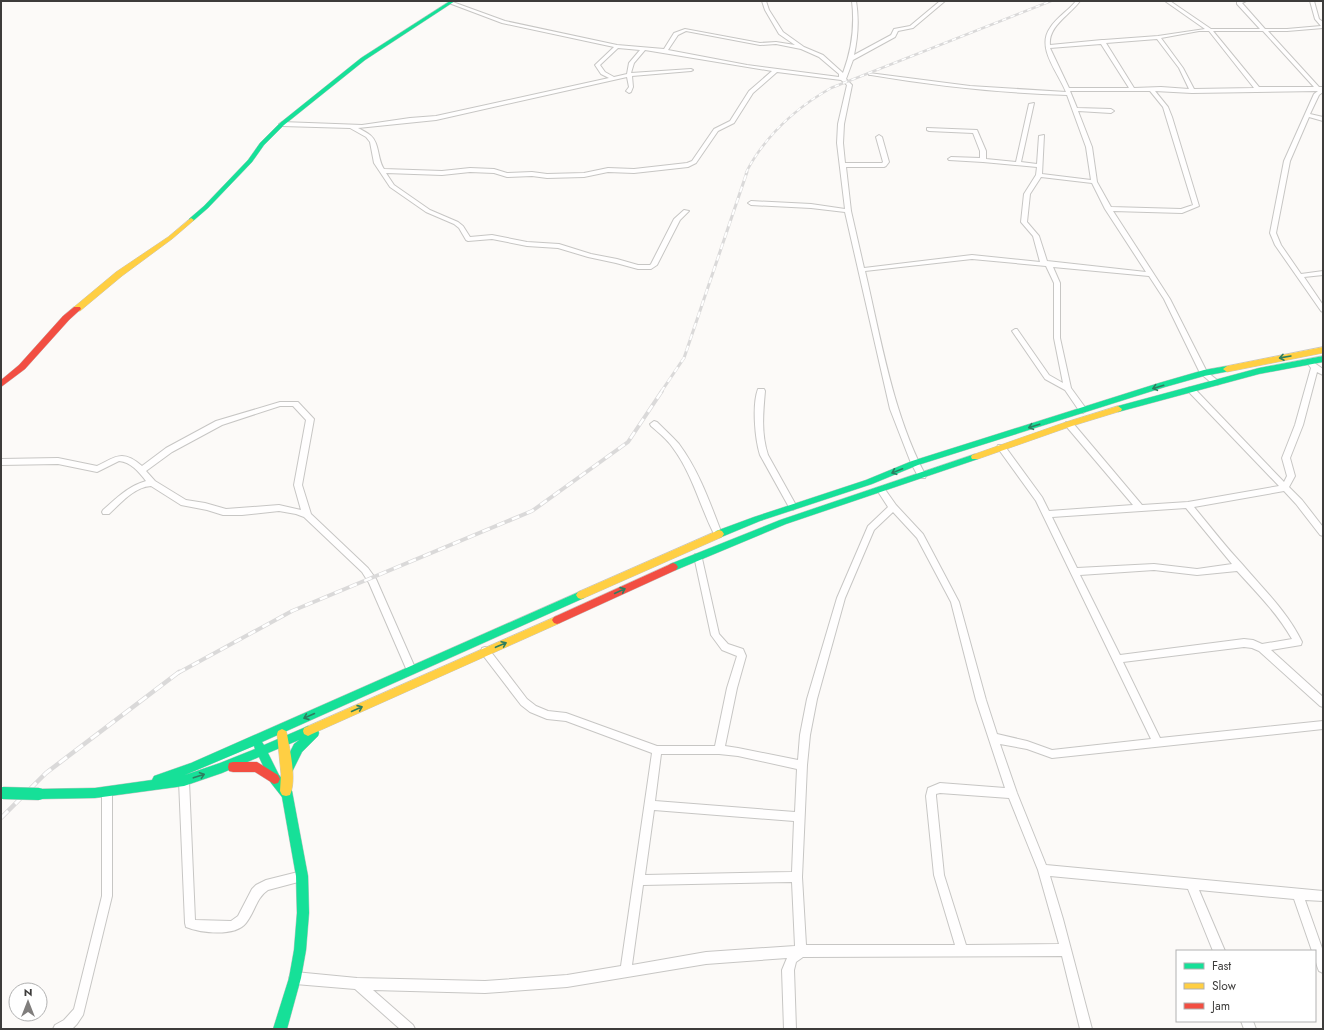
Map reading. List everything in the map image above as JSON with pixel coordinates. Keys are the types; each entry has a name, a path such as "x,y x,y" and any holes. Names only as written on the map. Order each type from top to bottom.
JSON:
{"main road":[{"path":"1,384 22,367 66,318 119,274 170,238 206,207 250,161 262,144 282,124 363,59 452,2"},
{"path":"133,787 194,767 718,534 869,482 915,464 1204,373 1323,350"},
{"path":"2,793 38,794 107,792 184,780 222,768 333,720 698,556 783,522 922,476 1069,424 1149,400 1259,371 1311,365 1323,359"},
{"path":"287,774 291,756 296,748 333,720"},
{"path":"280,1029 295,978 300,950 303,914 302,876 286,794 287,774 284,741 281,728"},
{"path":"257,739 261,752 275,779 286,794"},
{"path":"222,768 238,766 257,767 275,779"}],"street":[{"path":"764,1 767,10 778,29 791,41 823,58 840,73 842,79"},
{"path":"842,79 851,59 857,16 854,1"},
{"path":"851,59 893,36 896,30 911,27 943,1"},
{"path":"1078,1 1072,10 1048,33 1047,47 1068,91 1089,147 1094,182 1101,198 1167,299 1204,373 1217,383"},
{"path":"1167,1 1209,29 1258,89"},
{"path":"1244,1 1239,3 1321,89"},
{"path":"1047,47 1158,37 1209,29 1265,30 1322,28 1317,19 1312,1"},
{"path":"452,2 504,22 617,46 665,51 776,70 842,79 850,85 841,124 840,143 848,211 860,270 894,409 915,464 922,476"},
{"path":"665,51 676,34 685,30 760,44 776,43 802,48"},
{"path":"1158,37 1181,68 1192,91"},
{"path":"1102,41 1132,90"},
{"path":"612,78 603,73 597,64 617,46"},
{"path":"629,91 631,83 628,75 632,61 644,48"},
{"path":"282,124 352,127 446,117 597,83 612,78 628,75 691,70"},
{"path":"382,171 442,173 470,170 494,171 503,174 532,174 547,176 584,175 608,170 634,171 688,165 694,162 717,128 732,122 751,92 776,70"},
{"path":"871,74 1006,92 1161,89 1192,91 1321,89"},
{"path":"1321,89 1307,115 1287,161 1273,226 1273,233 1278,245 1323,310"},
{"path":"1108,209 1182,211 1196,206 1169,117 1165,108 1152,90"},
{"path":"1018,164 1032,104"},
{"path":"1075,109 1111,110"},
{"path":"1307,115 1323,119"},
{"path":"352,127 368,136 373,142 377,163 392,186 428,211 456,223 461,227 468,239 492,237 527,244 559,246 590,256 618,261 638,267 651,267 654,265 677,220 686,211"},
{"path":"929,129 975,131 983,151 983,160"},
{"path":"1042,136 1039,175 1027,194 1024,222 1036,236 1046,263 1057,283 1057,338 1068,388 1083,410"},
{"path":"842,166 884,165 886,162 879,137"},
{"path":"952,160 983,160 1039,166"},
{"path":"1039,175 1094,182"},
{"path":"751,203 811,206 848,211"},
{"path":"860,270 972,257 1151,274"},
{"path":"1299,276 1323,273"},
{"path":"1015,331 1047,377 1068,388"},
{"path":"1285,488 1291,476 1286,458 1299,425 1311,365 1323,373"},
{"path":"1190,389 1299,502 1323,533"},
{"path":"761,391 758,435 761,447 793,507"},
{"path":"142,470 169,450 219,423 280,404 295,404 308,415 310,419 298,485 307,515"},
{"path":"654,424 676,445 682,455 694,476 718,534"},
{"path":"1069,424 1140,508"},
{"path":"1002,447 1034,489 1158,743"},
{"path":"1,462 58,460 97,469 103,468 118,458 124,459 142,470 152,483 185,503 203,506 218,511 232,512 265,508 285,508 297,510 307,515 366,570 373,581 411,670"},
{"path":"106,512 138,486 152,483"},
{"path":"1047,514 1188,505 1285,488"},
{"path":"881,490 893,507 920,536 955,602 981,700 1012,793 1043,870 1066,950 1086,1029"},
{"path":"1188,505 1239,567 1285,619 1298,642 1262,648"},
{"path":"801,951 797,877 802,765 805,735 812,699 841,598 871,528 893,507"},
{"path":"698,556 715,635 725,647 740,652 742,656 732,688 718,750"},
{"path":"1075,572 1154,567 1196,572 1239,567"},
{"path":"1118,659 1244,643 1253,644 1262,648 1323,703"},
{"path":"485,652 524,702 533,709 547,715 566,717 657,750 718,750 738,752 802,765"},
{"path":"994,738 1027,745 1052,754 1323,725"},
{"path":"626,971 657,750"},
{"path":"184,780 190,923 194,925 225,927 233,926 242,920 260,888 266,885 302,876"},
{"path":"962,950 939,875 931,796 932,791 940,788 1012,793"},
{"path":"58,1029 69,1025 75,1019 79,1011 108,896 107,792"},
{"path":"649,805 800,817"},
{"path":"1043,870 1323,896"},
{"path":"638,880 797,877"},
{"path":"1192,883 1219,950"},
{"path":"1297,893 1323,967"},
{"path":"295,978 357,984 485,987 568,981 706,958 801,951 1066,950"},
{"path":"790,1029 788,970 792,958 801,951"},
{"path":"357,984 409,1029"}],"railway":[{"path":"746,173 757,154 781,125 810,101 831,88 1051,1"},
{"path":"661,392 684,358 747,172"},
{"path":"178,673 292,611 532,511 628,442 662,391"},
{"path":"1,818 46,773 179,672"}],"traffic: fast":[{"path":"191,220 206,207 250,161 262,144 282,124 363,59 453,1"},
{"path":"1118,409 1259,371 1323,359"},
{"path":"719,534 757,519 869,482 915,463 1162,385 1204,373 1227,369"},
{"path":"673,567 783,522 975,457"},
{"path":"158,780 194,767 581,595"},
{"path":"39,794 95,793 184,781 222,768 308,731"},
{"path":"288,768 298,748 314,733"},
{"path":"259,746 275,779 286,794"},
{"path":"280,1029 295,978 300,950 303,913 302,876 286,791"},
{"path":"3,793 39,794"}],"traffic: slow":[{"path":"77,309 119,274 170,238 191,220"},
{"path":"1227,369 1323,350"},
{"path":"975,457 1069,424 1118,409"},
{"path":"581,595 719,534"},
{"path":"308,731 557,620"},
{"path":"282,734 287,774 286,791"}],"traffic: jam":[{"path":"1,384 22,367 66,318 77,309"},
{"path":"557,620 673,567"},
{"path":"233,767 257,767 274,779"}]}
